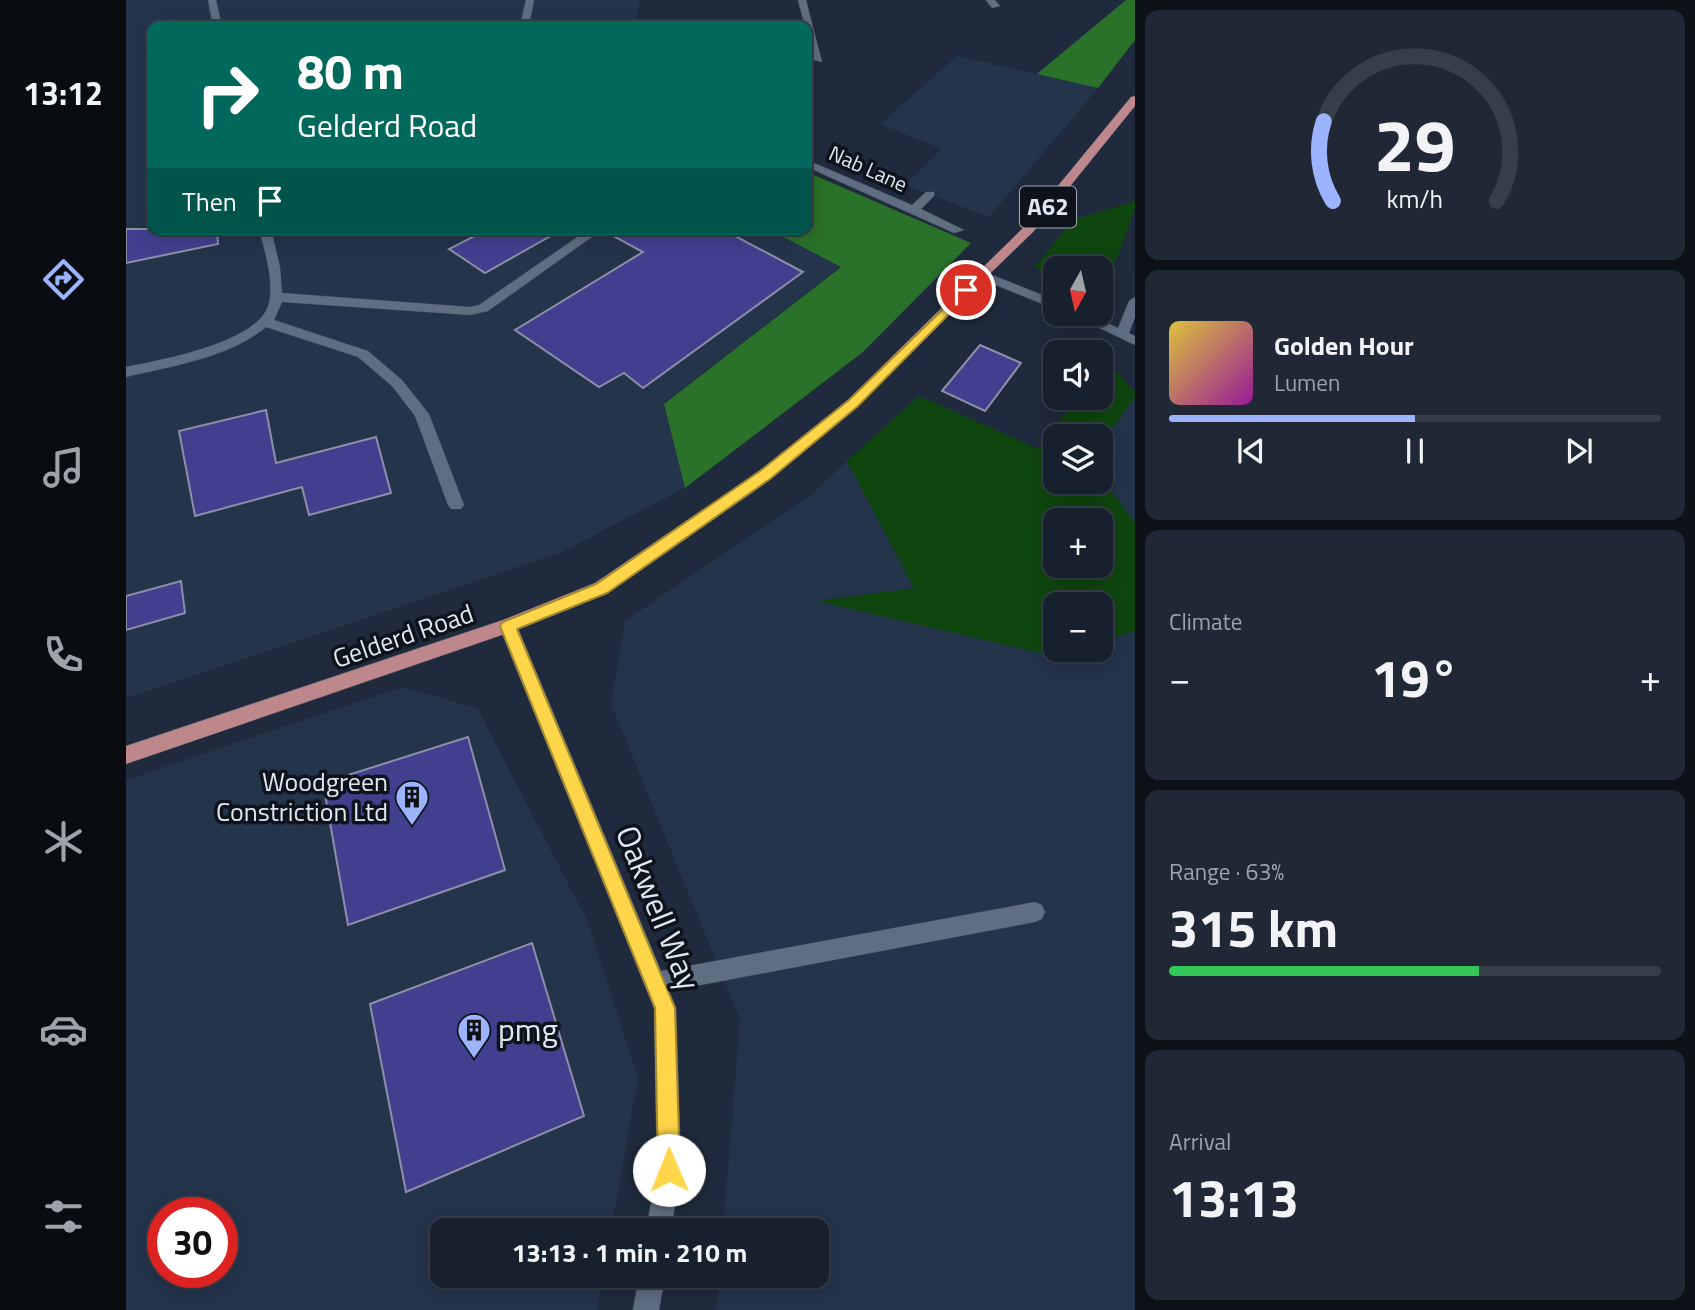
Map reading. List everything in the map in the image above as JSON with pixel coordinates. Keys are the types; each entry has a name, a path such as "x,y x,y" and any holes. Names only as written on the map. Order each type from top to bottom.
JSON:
{"main road":[{"name":"Gelderd Road","path":"126,755 508,626 601,588 765,475 853,403 1029,229 1135,99"}],"street":[{"path":"212,0 217,21"},
{"path":"525,21 530,0"},
{"path":"802,0 808,21"},
{"path":"812,35 819,60"},
{"name":"Nab Lane","path":"812,165 958,230"},
{"name":"Nab Lane","path":"913,211 930,194"},
{"path":"126,372 191,357 248,333 265,322 275,307 275,272 266,235"},
{"path":"275,297 470,311 483,307 588,235"},
{"path":"982,275 1043,300"},
{"path":"1122,333 1135,301"},
{"path":"265,322 363,355 397,383 422,414 456,505"},
{"path":"1105,326 1135,341"},
{"name":"Oakwell Way","path":"508,626 665,1008 669,1157 661,1218"},
{"path":"654,983 1035,912"},
{"path":"646,1310 650,1288"}],"shaded area":[{"path":"126,0 640,0 636,21 147,21 147,235 780,235 841,266 664,403 685,488 562,552 126,698"},
{"path":"957,56 1098,88 989,217 905,185 942,149 880,124"},
{"path":"1135,397 1135,522 1113,494 1113,427"},
{"path":"847,461 915,588 820,600 1043,654 1043,662 1113,662 1113,637 1135,631 1135,1310 716,1310 718,1288 829,1288 829,1218 724,1218 740,1019 611,704 625,621 812,494"},
{"path":"402,687 477,708 588,922 638,1078 613,1218 430,1218 430,1288 601,1288 597,1310 126,1310 126,780"}],"green space":[{"path":"1126,0 1135,0 1135,40 1098,88 1037,74"},
{"path":"812,174 971,243 863,352 685,488 664,404 841,267 780,235 812,235"},
{"path":"1135,201 1135,208 1113,269 1113,256 1043,256 1073,220"},
{"path":"1043,256 1043,274 1035,266"},
{"path":"1113,368 1135,392 1135,397 1113,427 1113,424 1058,424 1069,410 1113,410"},
{"path":"919,396 1038,449 1043,443 1043,494 1113,494 1135,522 1135,631 1113,637 1113,592 1043,592 1043,654 817,601 914,588 847,461"}],"building":[{"path":"126,229 147,229 147,235 217,235 218,244 126,263"},
{"path":"476,235 552,235 485,273 449,249"},
{"path":"611,235 733,235 803,272 643,388 624,373 599,387 515,330 643,252"},
{"path":"980,345 1021,363 985,411 942,391"},
{"path":"266,410 276,463 376,437 391,493 309,515 302,487 195,516 179,431"},
{"path":"181,581 185,613 126,630 126,596"},
{"name":"Woodgreen Constriction Ltd","path":"468,737 505,870 348,925 323,783"},
{"name":"pmg","path":"532,943 584,1116 406,1192 370,1004"}],"place":[{"name":"Woodgreen Constriction Ltd","path":"412,827"},
{"name":"pmg","path":"474,1060"}],"route":[{"path":"669,1170 665,1008 508,626 601,588 765,475 853,403 966,290"}]}
